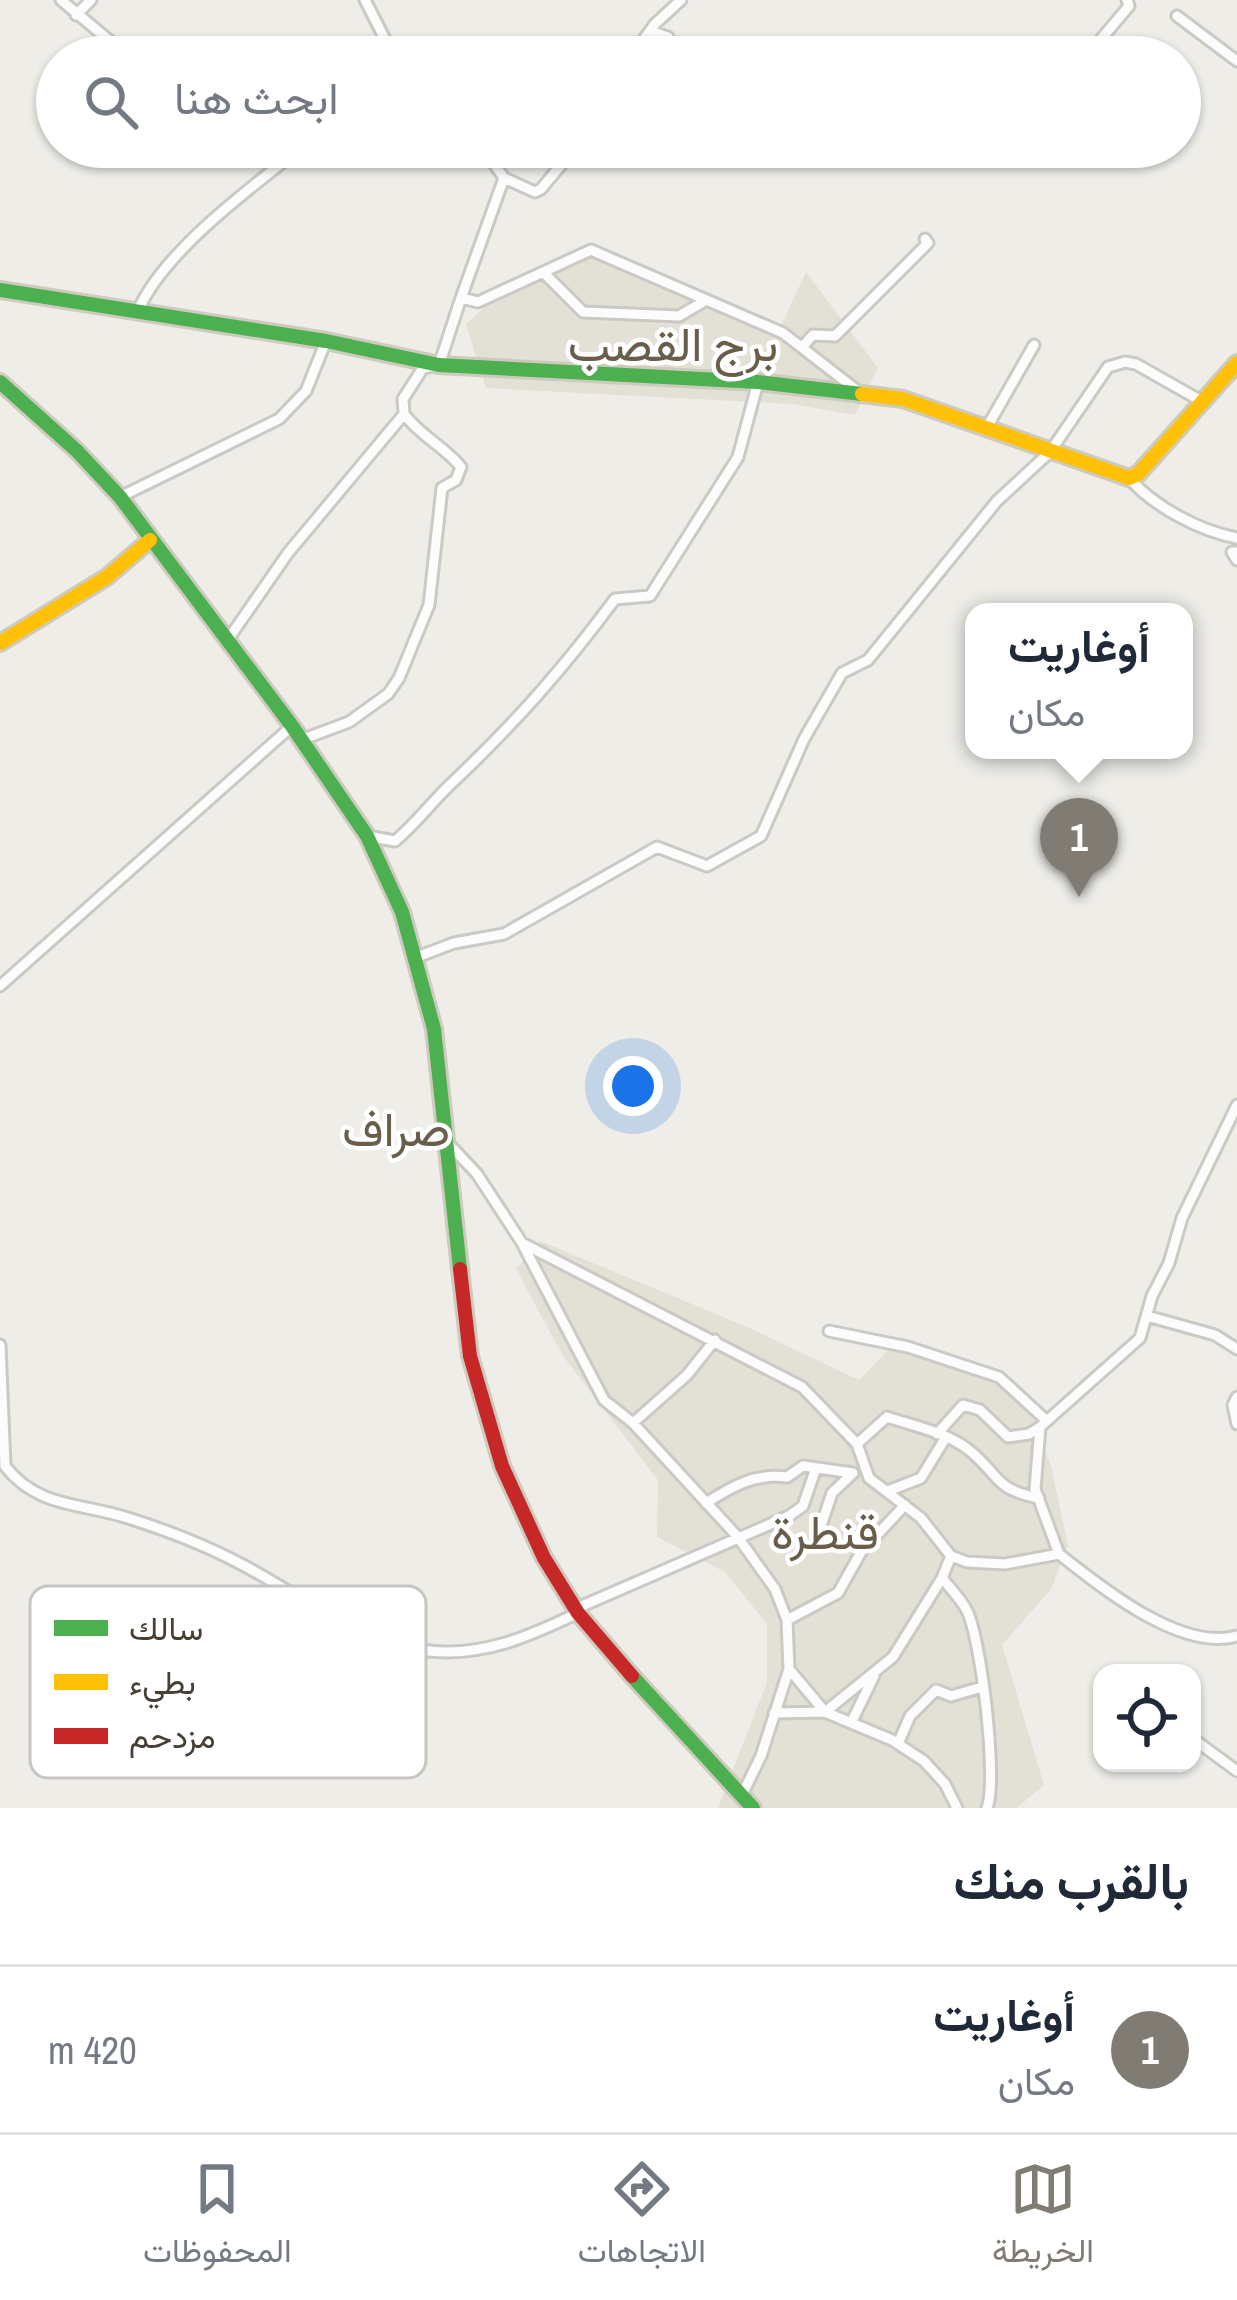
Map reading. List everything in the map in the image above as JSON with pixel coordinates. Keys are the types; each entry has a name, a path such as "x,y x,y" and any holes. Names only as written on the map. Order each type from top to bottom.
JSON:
{"main road":[{"path":"0,290 326,341 439,365 859,392 905,400 1129,478 1138,474 1237,364"},
{"path":"0,382 120,497 297,733 367,836 402,912 434,1029 470,1356 502,1466 544,1558 576,1611 747,1803"},
{"path":"0,643 107,577 150,539"}],"street":[{"path":"61,0 102,36"},
{"path":"76,15 92,0"},
{"path":"364,0 383,36"},
{"path":"646,36 680,0"},
{"path":"1104,36 1129,6 1127,0"},
{"path":"1177,16 1237,61"},
{"path":"650,31 663,36"},
{"path":"137,313 153,286 200,233 277,168"},
{"path":"497,168 504,178 535,191 562,168"},
{"path":"0,986 297,733 350,722 388,694 399,678 429,605 442,488 456,480 461,467 450,452 413,427 404,414 403,399 423,368 439,365 504,178"},
{"path":"803,346 814,335 835,336 928,243 926,239"},
{"path":"461,298 478,302 591,250 783,333 859,392"},
{"path":"543,272 583,313 680,316 703,302"},
{"path":"120,497 278,419 306,392 326,341"},
{"path":"986,429 1034,345"},
{"path":"417,957 454,943 504,934 656,847 706,866 761,836 804,739 842,673 868,660 997,501 1050,452 1108,367 1136,364 1203,402"},
{"path":"367,836 395,841 414,825 525,714 615,599 650,596 738,457 758,382"},
{"path":"227,641 288,554 404,414"},
{"path":"1129,478 1150,499 1219,535 1237,538"},
{"path":"887,1492 921,1478 941,1435 964,1405 980,1410 1008,1437 1017,1438 1044,1424 1129,1351 1140,1338 1183,1218 1237,1105"},
{"path":"445,1140 477,1174 522,1243 604,1400 633,1423 706,1502 775,1589 788,1620 789,1669 747,1803"},
{"path":"522,1243 802,1387 857,1444 858,1471"},
{"path":"1147,1316 1215,1335 1237,1349"},
{"path":"829,1331 888,1342 999,1377 1044,1424"},
{"path":"633,1423 687,1375 715,1340"},
{"path":"0,1345 5,1466 15,1479 65,1506 115,1514 170,1531 279,1586"},
{"path":"1237,1397 1233,1405 1237,1424"},
{"path":"857,1444 887,1417 967,1448 1002,1486 1039,1498"},
{"path":"1044,1424 1035,1489 1059,1554 1126,1607 1215,1642 1237,1636"},
{"path":"706,1502 765,1474 787,1478 802,1466 858,1471 930,1527 951,1556 1005,1564 1059,1554"},
{"path":"426,1649 460,1652 503,1645 737,1537 803,1506 816,1468"},
{"path":"816,1541 832,1493 858,1471"},
{"path":"788,1620 833,1597 861,1552 904,1505"},
{"path":"825,1712 905,1642 951,1556"},
{"path":"942,1578 971,1621 993,1777 987,1808"},
{"path":"789,1669 825,1712"},
{"path":"852,1720 876,1671"},
{"path":"898,1744 910,1716 936,1690 951,1696 982,1687"},
{"path":"775,1713 825,1712 898,1744 924,1760 945,1784 957,1808"},
{"path":"1201,1745 1237,1771"}],"shaded area":[{"path":"595,248 781,326 806,272 878,368 855,415 792,404 486,388 466,324 516,279"},
{"path":"540,1241 745,1326 859,1380 890,1348 1024,1390 1051,1466 1068,1546 1051,1589 1002,1645 1044,1785 1017,1808 718,1808 767,1682 767,1624 725,1572 657,1537 658,1480 563,1356 516,1269"}],"traffic: fast":[{"path":"0,290 326,341 439,365 758,382 862,394"},
{"path":"0,382 120,497 292,726 367,836 402,912 434,1029 460,1269"},
{"path":"632,1676 753,1808"}],"traffic: slow":[{"path":"862,394 903,399 1129,478 1138,474 1237,363"},
{"path":"0,643 107,577 150,540"}],"traffic: jam":[{"path":"460,1269 470,1356 502,1466 544,1558 578,1613 632,1676"}],"place":[{"name":"أوغاريت","path":"1079,897"}],"district":[{"name":"برج القصب","path":"673,343"},
{"name":"صراف","path":"396,1128"},
{"name":"قنطرة","path":"825,1531"}]}
